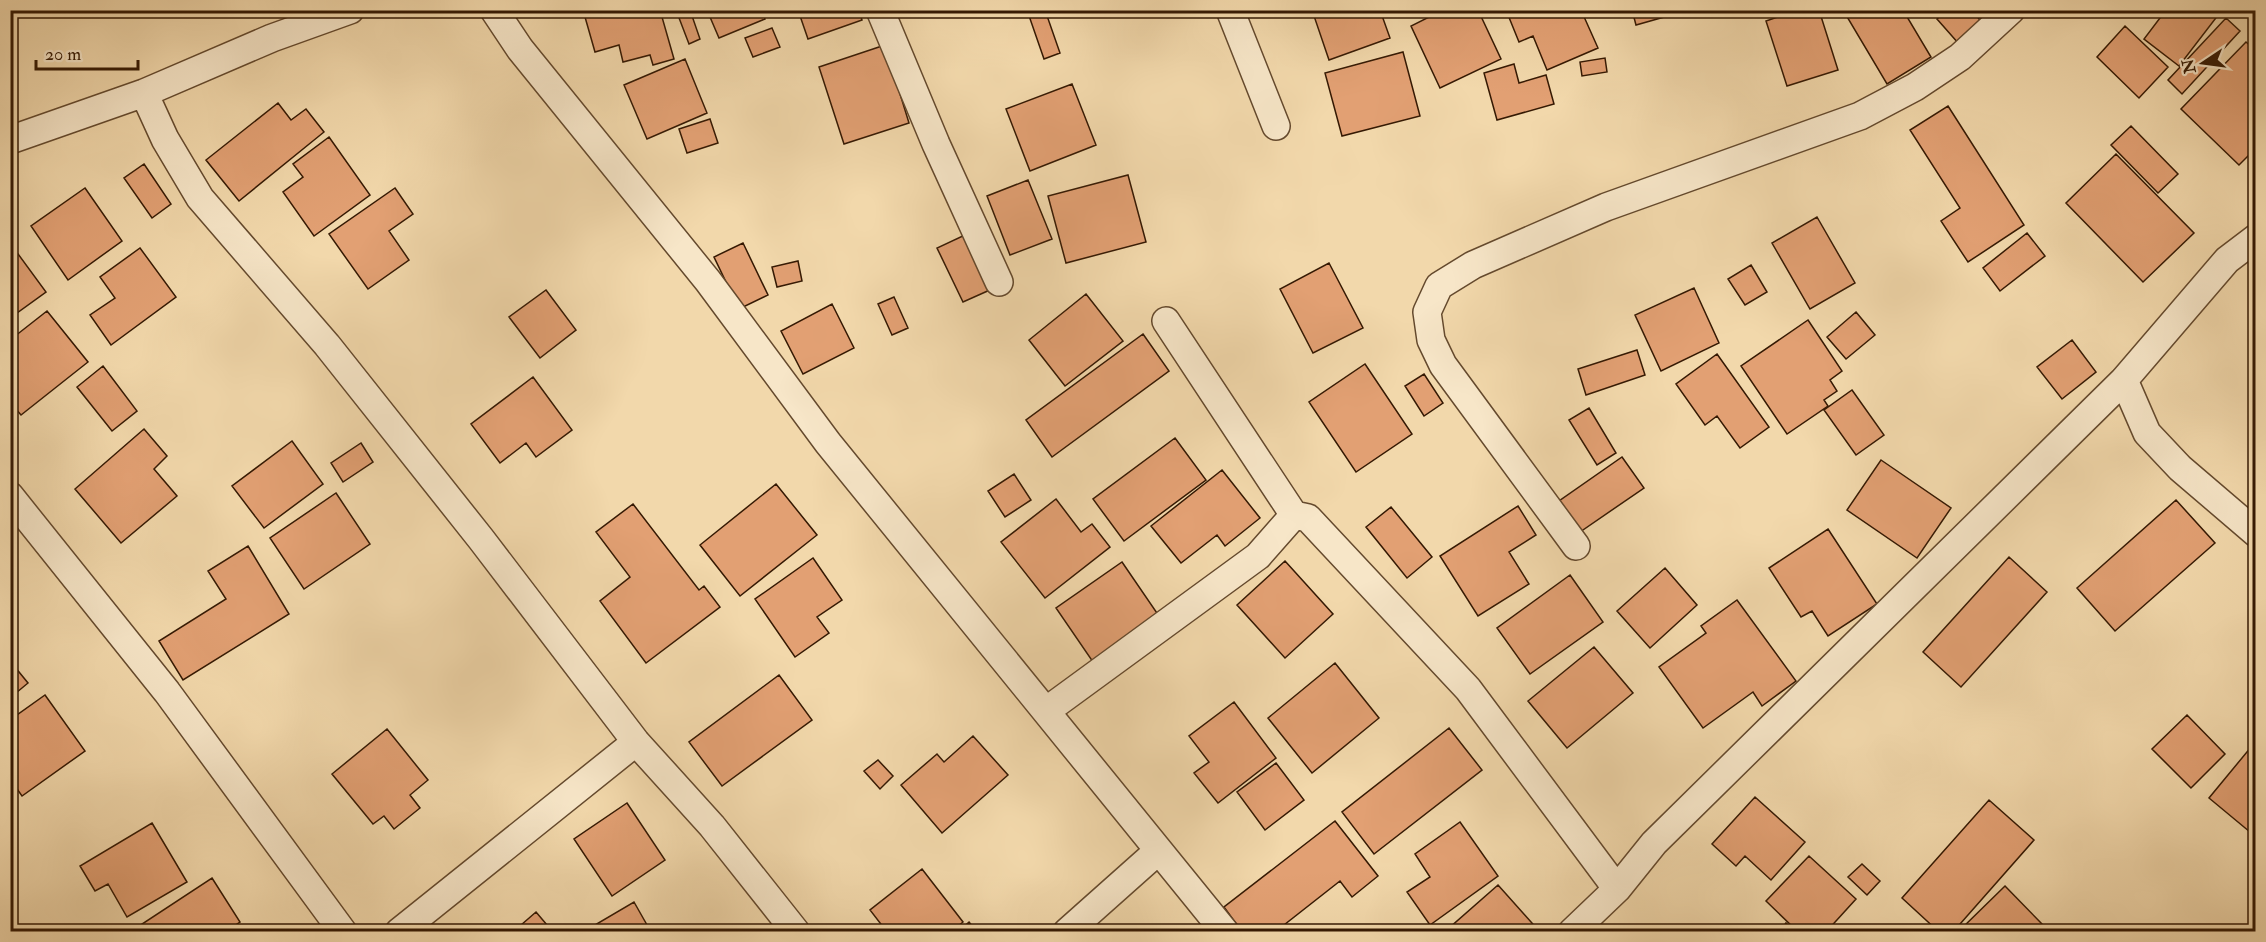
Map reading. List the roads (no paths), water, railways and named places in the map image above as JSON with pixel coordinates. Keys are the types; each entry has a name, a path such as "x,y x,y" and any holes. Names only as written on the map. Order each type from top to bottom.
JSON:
{"street":[{"path":"10,140 144,93 272,38 350,10"},
{"path":"494,10 520,49 708,281 828,443 1225,932"},
{"path":"880,10 936,144 999,282"},
{"path":"1230,10 1276,126"},
{"path":"1576,546 1443,365 1431,340 1426,312 1438,286 1473,264 1606,207 1860,116 1915,87 1960,57 2011,10"},
{"path":"144,93 165,139 200,198 327,345 481,539 636,742 712,826 796,932"},
{"path":"1572,932 1617,889 1654,843 2124,380 2227,260 2256,238"},
{"path":"1166,321 1294,515 1308,518 1468,689 1617,889"},
{"path":"2124,380 2147,433 2180,468 2256,533"},
{"path":"10,496 167,692 343,932"},
{"path":"1046,711 1258,556 1294,515"},
{"path":"399,932 636,742"},
{"path":"1067,932 1158,851"}]}
